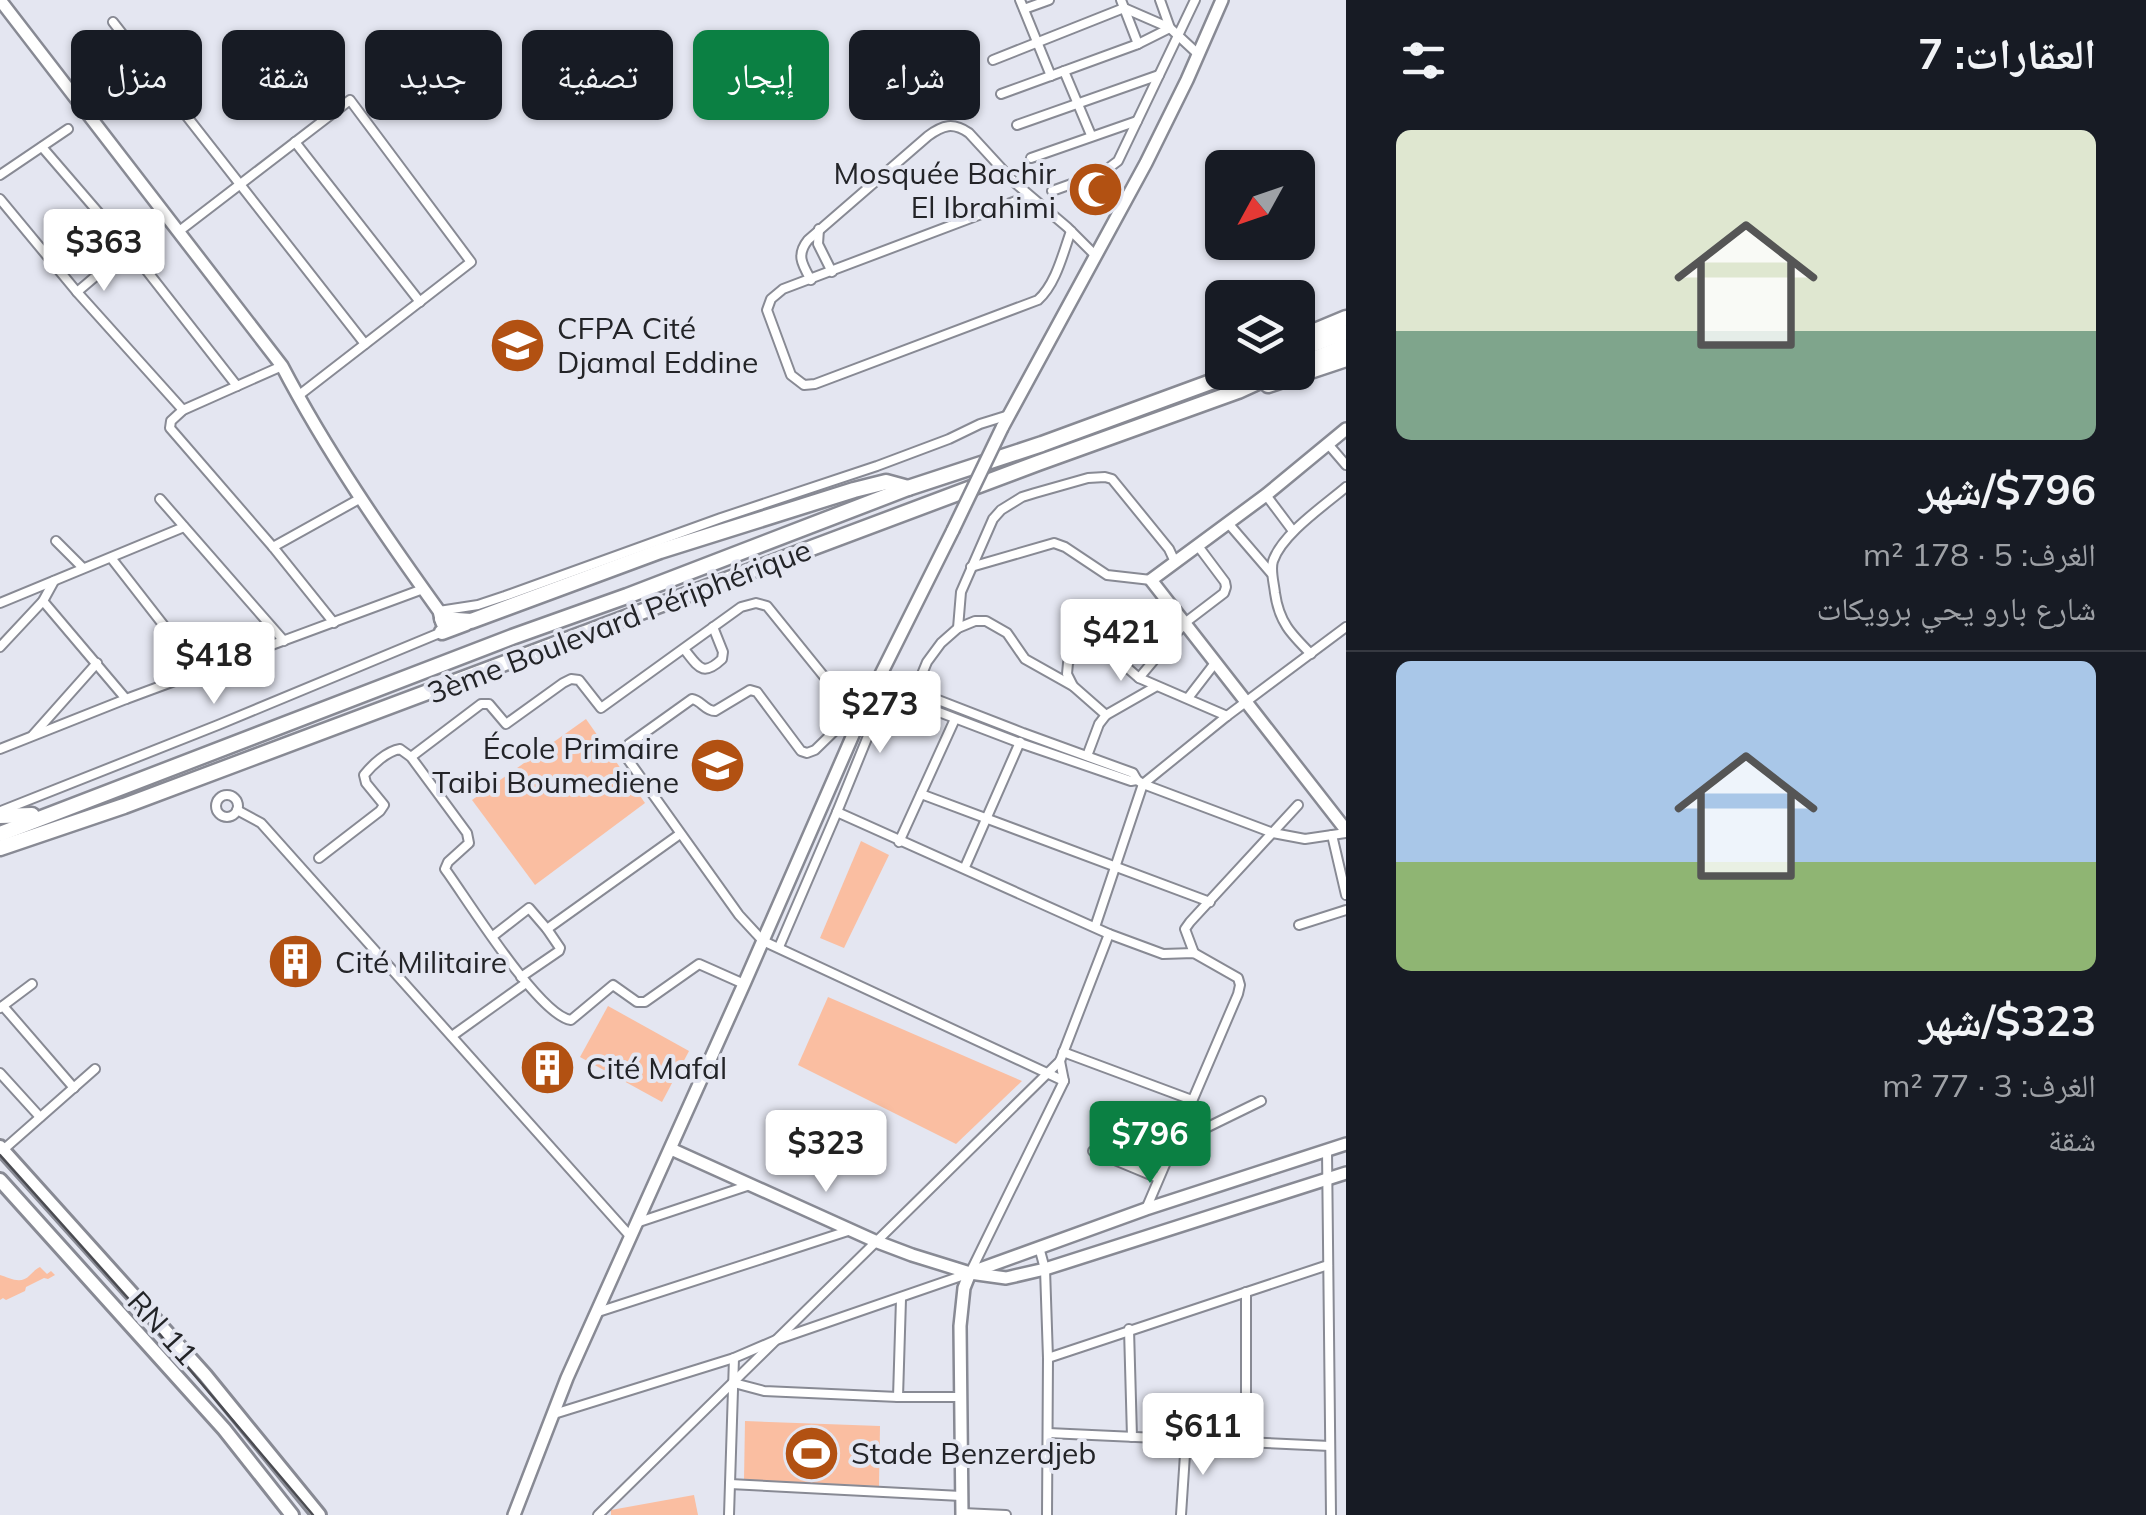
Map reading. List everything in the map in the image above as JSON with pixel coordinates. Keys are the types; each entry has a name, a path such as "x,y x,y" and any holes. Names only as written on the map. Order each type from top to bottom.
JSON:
{"highway":[{"path":"1315,331 1346,318"},
{"path":"1315,344 1346,332"},
{"path":"1315,358 1346,346"},
{"name":"3ème Boulevard Périphérique","path":"0,848 124,806 1038,463 1238,392 1346,359"},
{"name":"3ème Boulevard Périphérique","path":"1166,399 1205,378"},
{"name":"3ème Boulevard Périphérique","path":"0,834 908,488 1205,384"},
{"name":"3ème Boulevard Périphérique","path":"1238,392 1242,390"},
{"path":"441,621 471,621 660,551 886,482 908,488"},
{"path":"0,859 124,806"},
{"path":"0,817 63,810"}],"main road":[{"path":"0,0 282,366 360,498 441,621"},
{"path":"514,1515 567,1378 744,984 856,717 886,686 1002,428 1146,163 1222,0"},
{"path":"1346,430 1152,580 1346,832"},
{"path":"962,1514 960,1326 964,1288 970,1273 1146,1209 1346,1144"},
{"name":"RN 11","path":"1,1148 205,1375 319,1515"},
{"path":"671,1148 912,1256 970,1273 1006,1278 1346,1173"},
{"name":"RN 11","path":"0,1180 224,1429 292,1515"}],"street":[{"path":"1048,0 1022,5 1051,76"},
{"path":"1160,0 1174,31"},
{"path":"1052,191 1102,173 1118,161 1161,74 1174,31 1195,0"},
{"path":"1122,4 1174,31 1198,54"},
{"path":"993,60 1122,4"},
{"path":"1122,4 1138,44"},
{"path":"113,22 366,344"},
{"path":"1000,94 1174,31"},
{"path":"1064,71 1091,136"},
{"path":"1017,126 1161,74"},
{"path":"178,232 350,100 470,262 298,396"},
{"path":"1031,158 1137,121"},
{"path":"811,280 800,254 818,228 928,136 941,126 950,125 969,133 1029,196 1096,256"},
{"path":"0,176 68,129"},
{"path":"295,142 420,302"},
{"path":"42,146 130,248 237,386"},
{"path":"1029,196 783,290 771,299 767,310 791,375 804,385 815,384 1038,300 1046,292 1072,231"},
{"path":"0,199 183,410"},
{"path":"818,228 818,244 832,272"},
{"path":"77,292 130,248"},
{"path":"282,366 183,410 171,421 171,431 334,623"},
{"path":"0,817 218,726 478,605 877,466 1009,415"},
{"path":"1328,444 1346,465"},
{"path":"958,628 960,592 993,519 1009,504 1034,492 1088,478 1112,480 1170,549 1175,563"},
{"path":"1311,654 1288,630 1276,604 1272,562 1293,531 1346,487"},
{"path":"1266,495 1293,531"},
{"path":"274,548 360,498"},
{"path":"160,499 284,641"},
{"path":"1228,523 1273,574"},
{"path":"0,603 184,527"},
{"path":"56,542 83,568"},
{"path":"971,567 1054,543 1107,576 1152,580"},
{"path":"1139,678 1186,622 1224,593 1226,587 1220,574 1198,546"},
{"path":"112,559 200,672"},
{"path":"0,648 54,582"},
{"path":"0,750 126,699 423,590"},
{"path":"1117,659 1165,598"},
{"path":"42,601 126,699"},
{"path":"411,757 481,704 489,704 506,724 572,679 579,680 601,708 741,607 756,603 767,606 856,717 807,754 756,692 750,690 715,711 692,699 629,744 624,754 739,915 763,940 1064,1080"},
{"path":"915,691 927,662 958,628 986,621 1002,628 1025,659 1073,686 1106,714"},
{"path":"684,649 699,667 713,668 722,659 713,627"},
{"path":"1095,927 1140,782 1346,627"},
{"path":"1073,686 1067,674 1068,663 1084,642 1090,642 1155,687 1227,716"},
{"path":"30,738 97,663"},
{"path":"1188,698 1215,663"},
{"path":"886,686 915,691 1021,738 1273,834 1305,839 1346,832"},
{"path":"886,686 955,719 1087,756 1134,773 1140,782"},
{"path":"779,947 886,686"},
{"path":"1087,756 1106,714 1155,687"},
{"path":"900,842 955,719"},
{"path":"965,868 1021,738"},
{"path":"319,858 380,811 384,805 364,775 400,749 411,757 468,833 469,843 445,869 523,980 566,1021 612,984 636,1002 645,1002 698,964 744,984"},
{"path":"921,794 1210,902"},
{"path":"1194,953 1185,929 1298,805"},
{"path":"238,810 261,822 630,1236"},
{"path":"837,812 1108,934 1163,954 1194,953 1238,978 1240,985 1146,1209"},
{"path":"547,929 680,834"},
{"path":"1332,835 1346,895"},
{"path":"452,1036 560,948 529,908 493,936"},
{"path":"1299,925 1346,910"},
{"path":"598,1515 1048,1071 1061,1056 1108,934"},
{"path":"32,984 2,1007 74,1088"},
{"path":"1061,1056 1192,1100"},
{"path":"554,1414 734,1358 970,1273 1064,1080 1061,1056"},
{"path":"1,1148 95,1069"},
{"path":"0,1072 40,1117"},
{"path":"1109,1116 1173,1144 1261,1102"},
{"path":"1327,1150 1331,1515"},
{"path":"1093,1151 1158,1178"},
{"path":"636,1222 751,1184"},
{"path":"598,1312 852,1230"},
{"path":"1038,1248 1045,1269 1047,1515"},
{"path":"1048,1358 1328,1265"},
{"path":"1246,1292 1246,1441"},
{"path":"898,1397 901,1298"},
{"path":"1129,1329 1132,1437"},
{"path":"729,1515 734,1358"},
{"path":"734,1383 764,1391 961,1397"},
{"path":"1048,1434 1330,1446"},
{"path":"1181,1515 1186,1439"},
{"path":"730,1484 961,1496"},
{"path":"962,1514 1006,1515"}],"shaded area":[{"path":"586,719 645,803 535,885 472,800"},
{"path":"861,841 889,855 844,948 820,938"},
{"path":"828,997 1022,1081 956,1144 798,1065"},
{"path":"608,1006 689,1051 662,1102 580,1057"},
{"path":"40,1267 55,1275 0,1300 0,1275 23,1280"},
{"name":"Stade Benzerdjeb","path":"745,1421 880,1426 879,1486 744,1480"},
{"path":"694,1495 698,1515 611,1515 611,1510"}],"tram line":[{"path":"0,1155 152,1325 313,1515"}],"place":[{"name":"Mosquée Bachir El Ibrahimi","path":"1095,190"},
{"name":"CFPA Cité Djamal Eddine","path":"518,345"},
{"name":"École Primaire Taibi Boumediene","path":"718,765"},
{"name":"Cité Militaire","path":"296,962"},
{"name":"Cité Mafal","path":"547,1068"},
{"name":"Stade Benzerdjeb","path":"812,1453"}]}
